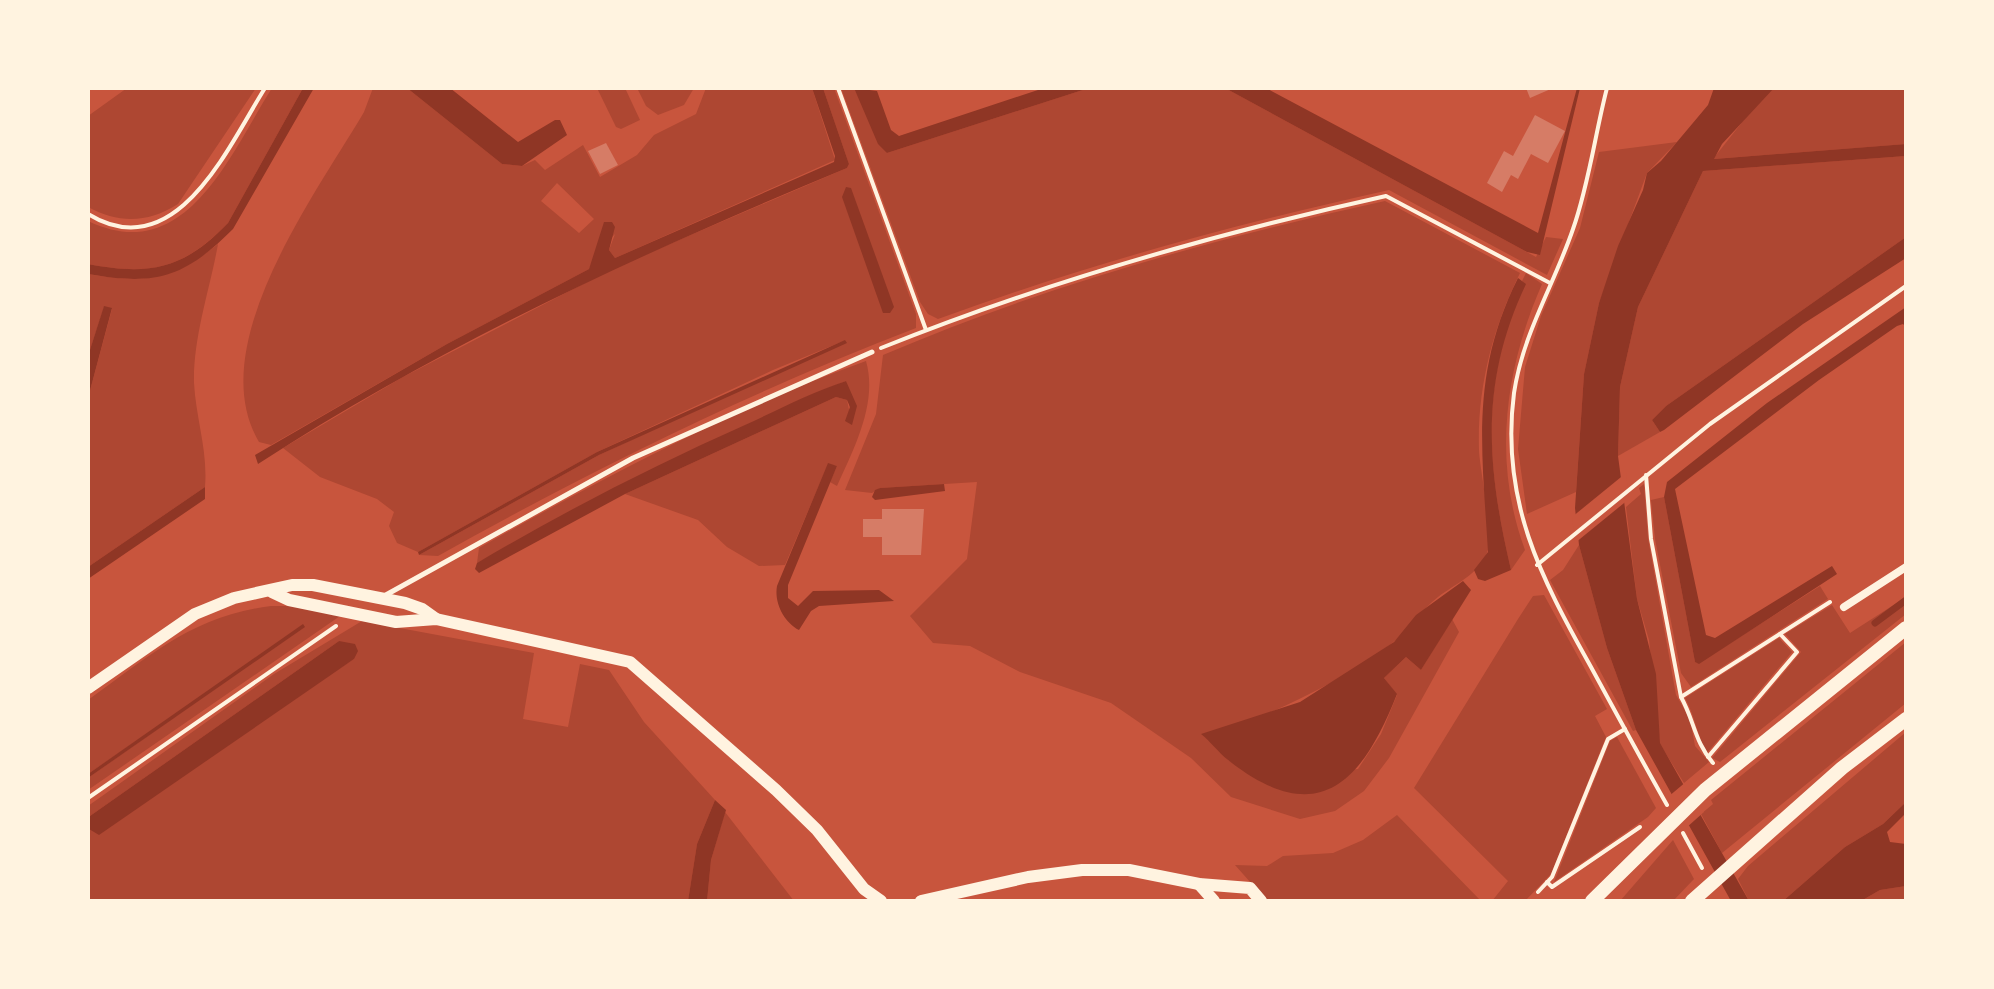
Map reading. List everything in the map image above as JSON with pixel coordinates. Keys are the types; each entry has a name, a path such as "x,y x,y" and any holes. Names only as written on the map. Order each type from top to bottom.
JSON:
{"main road":[{"path":"1592,901 1653,827 1705,790 1906,628"},
{"path":"1693,900 1842,768 1906,719"}],"street":[{"path":"1844,607 1906,567"},
{"path":"88,688 195,614 234,598 272,592 292,585 313,585 380,598 422,609 436,619"},
{"path":"272,592 289,600 396,622 436,619 630,662 776,790 817,830 864,889 881,901"},
{"path":"921,901 1028,877 1082,870 1129,870 1199,884 1250,888 1261,901"},
{"path":"1199,884 1214,901"}],"lane":[{"path":"356,613 481,539 633,458 751,402 872,352"}],"path":[{"path":"88,214 109,224 138,226 168,218 184,207 203,185 265,88"},
{"path":"838,88 926,330"},
{"path":"1538,892 1547,882 1608,739 1625,729 1537,565 1519,505 1512,423 1520,365 1575,225 1607,88"},
{"path":"872,352 926,330 1137,259 1224,234 1386,196 1550,283"},
{"path":"1537,565 1646,475 1793,362 1906,286"},
{"path":"1646,475 1651,539 1681,697 1693,718 1697,745 1707,756 1797,652 1780,634"},
{"path":"1681,697 1832,601 1844,607"},
{"path":"88,798 233,694 356,613"},
{"path":"1547,882 1552,887 1653,827"}],"shaded area":[{"path":"127,88 256,88 178,204 145,218 122,219 88,207 88,116"},
{"path":"272,88 303,88 228,223 196,250 165,265 130,269 88,264 88,221 122,231 152,229 178,217 201,197 221,171"},
{"path":"303,88 314,88 233,229 215,245 184,268 151,278 112,278 88,274 88,264 130,269 165,265 181,259 212,238 228,223"},
{"path":"373,88 407,88 502,164 522,166 535,160 545,170 583,145 600,177 637,155 654,135 696,114 706,88 812,88 835,160 615,258 609,250 615,234 594,257 589,269 447,344 271,445 259,442 245,404 245,361 255,317 272,272 295,227 364,112","holes":["557,183 594,219 579,233 541,201"]},
{"path":"407,88 450,88 518,142 555,120 560,120 567,135 522,166 502,164"},
{"path":"597,88 625,88 640,120 621,129 616,127"},
{"path":"637,88 694,88 684,105 658,115 646,106"},
{"path":"812,88 823,88 849,164 847,168 695,233 546,302 400,379 258,464 255,455 447,344 589,269 604,222 612,222 615,227 609,250 615,258 834,162 835,156"},
{"path":"823,88 834,88 916,314 916,328 793,378 673,433 438,556 419,555 599,455 846,340 773,370 597,452 418,552 397,543 389,526 394,512 377,499 320,477 283,448 403,377 614,268 847,168 849,164"},
{"path":"841,88 854,88 887,153 1089,88 1225,88 1536,257 1546,237 1563,239 1547,275 1389,190 1161,247 938,319 928,314 920,302"},
{"path":"854,88 877,91 891,130 899,136 1044,88 1089,88 887,153 878,144"},
{"path":"1225,88 1266,88 1538,233 1577,88 1580,88 1540,255 1527,252"},
{"path":"1714,88 1774,88 1722,144 1714,159 1906,144 1906,156 1703,171 1638,307 1620,387 1618,456 1637,599 1656,674 1660,743 1749,901 1731,901 1636,730 1607,648 1579,545 1575,508 1584,374 1599,303 1647,173 1661,161 1708,105"},
{"path":"1774,88 1906,88 1906,144 1713,159 1762,97"},
{"path":"1677,142 1647,173 1599,303 1584,374 1576,492 1527,514 1518,449 1525,367 1541,316 1580,228 1599,152"},
{"path":"1906,156 1906,237 1666,406 1652,420 1660,432 1618,456 1620,387 1638,307 1703,171"},
{"path":"846,187 851,188 894,307 890,313 883,313 842,197"},
{"path":"1385,201 1520,273 1495,336 1481,404 1479,450 1488,518 1487,553 1472,573 1438,597 1397,639 1369,659 1302,698 1207,738 1228,760 1263,781 1358,769 1381,734 1397,695 1384,678 1406,657 1421,670 1452,619 1459,632 1389,758 1364,791 1335,811 1300,819 1231,797 1191,758 1111,703 1020,672 970,646 933,643 910,616 967,559 977,482 880,488 872,493 845,490 876,414 883,355 1005,307 1130,266 1257,231"},
{"path":"1906,237 1906,258 1803,324 1660,432 1652,420 1666,406"},
{"path":"218,244 194,366 205,487 88,567 88,398 112,309 104,307 88,356 88,274 126,279 157,276 186,265"},
{"path":"1526,273 1542,284 1519,349 1507,416 1509,483 1525,550 1511,570 1497,496 1492,426 1500,356"},
{"path":"1518,278 1526,284 1500,356 1492,426 1497,496 1511,570 1485,581 1478,579 1474,570 1488,552 1482,446 1486,380 1492,347"},
{"path":"104,306 112,308 88,398 88,356"},
{"path":"1906,307 1906,327 1903,324 1897,326 1819,380 1675,489 1706,635 1715,638 1832,566 1837,574 1699,664 1695,662 1664,497 1667,482 1767,403"},
{"path":"845,340 847,343 599,455 419,555 418,552 597,452"},
{"path":"866,361 869,393 857,441 837,486 830,482 837,466 828,464 785,565 759,566 727,547 698,520 625,494 836,397 847,400 852,424 846,381 806,397 477,563 479,548 621,471 766,401"},
{"path":"846,381 857,406 852,425 845,421 850,407 847,400 836,397 625,494 479,573 475,569 477,563 609,490"},
{"path":"828,463 837,466 788,585 788,598 798,606 813,591 879,590 894,601 819,606 811,611 799,630 781,611 777,586"},
{"path":"944,484 945,491 875,500 872,497 875,490 880,488"},
{"path":"1644,484 1648,538 1676,695 1690,719 1695,746 1709,762 1684,783 1660,744 1649,640 1637,599 1626,507 1641,494 1639,488"},
{"path":"205,487 205,499 88,579 88,567"},
{"path":"1664,497 1695,662 1699,663 1820,586 1828,599 1691,687 1681,673 1655,539 1651,500"},
{"path":"1579,545 1607,648 1636,730 1633,731 1550,580 1563,570"},
{"path":"1463,581 1471,590 1421,670 1406,657 1384,678 1397,694 1383,725 1352,773 1333,787 1312,794 1287,792 1260,781 1228,760 1201,734 1300,702 1394,642 1416,615"},
{"path":"1544,595 1607,709 1595,716 1606,737 1551,874 1525,901 1492,901 1508,881 1414,788 1533,596"},
{"path":"1906,597 1906,614 1720,762 1712,758 1801,652 1785,634 1832,605 1850,633"},
{"path":"271,606 292,606 340,616 88,790 88,778 304,626 88,774 88,700 173,640 218,619"},
{"path":"362,621 534,653 523,719 568,727 580,664 609,670 644,722 715,800 697,844 688,901 88,901 88,806 274,674","holes":["339,641 354,659 89,829 90,816"]},
{"path":"303,624 305,627 88,778 88,774"},
{"path":"1779,638 1792,652 1707,753 1685,698"},
{"path":"339,641 355,644 358,651 354,659 99,835 89,829 90,816"},
{"path":"1906,642 1906,703 1722,853 1701,814 1713,804 1711,800"},
{"path":"1906,732 1906,802 1883,824 1845,847 1783,901 1749,901 1738,879 1748,866"},
{"path":"1617,737 1656,808 1648,817 1554,882 1610,741"},
{"path":"715,800 726,810 711,860 707,901 688,901 697,844"},
{"path":"1906,802 1906,813 1887,832 1890,842 1906,844 1906,886 1880,890 1861,901 1783,901 1845,847 1883,824"},
{"path":"725,812 794,901 707,901 711,860"},
{"path":"1397,815 1481,901 1267,901 1235,865 1267,866 1283,856 1333,853 1363,840"},
{"path":"1673,840 1694,879 1673,901 1620,901"},
{"path":"1906,886 1906,901 1861,901 1880,890"}],"pier":[{"path":"1626,473 1629,499 1575,543 1572,517"},
{"path":"1687,781 1704,812 1686,828 1668,797"}],"building":[{"path":"1526,88 1553,88 1530,98"},
{"path":"1535,115 1565,131 1548,163 1531,154 1518,179 1511,175 1502,192 1487,183 1504,151 1513,156"},
{"path":"606,143 618,165 600,174 588,151"},
{"path":"882,509 924,509 921,555 882,555 882,537 863,537 863,519 882,519"}],"waterway":[{"path":"1875,623 1906,600"}]}
